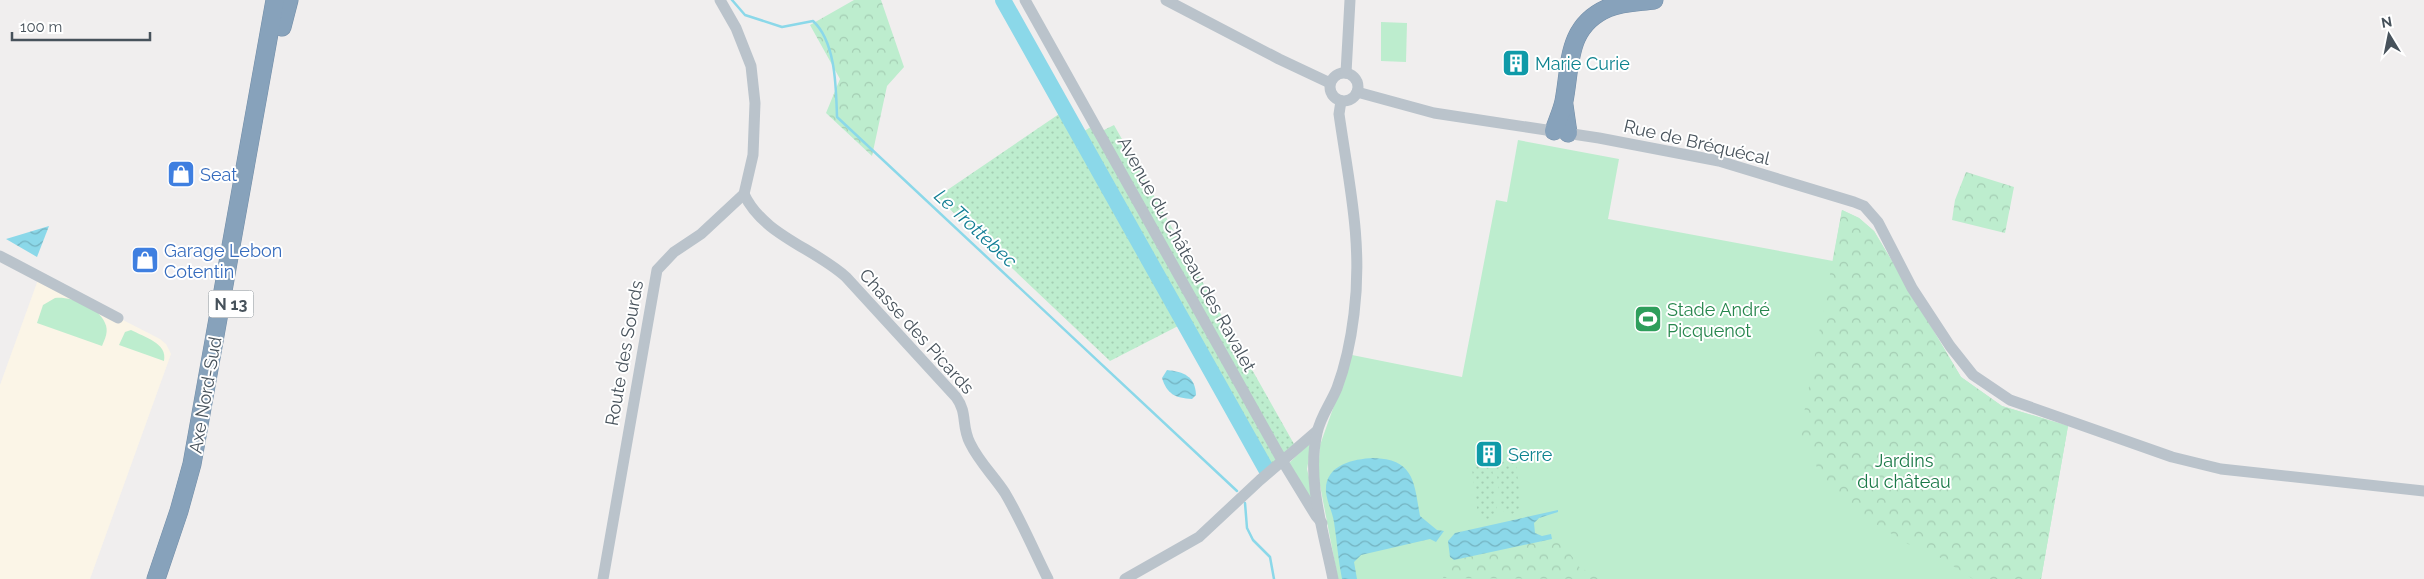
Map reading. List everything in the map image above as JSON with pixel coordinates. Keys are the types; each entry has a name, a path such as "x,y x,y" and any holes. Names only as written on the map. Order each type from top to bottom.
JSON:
{"highway":[{"name":"Axe Nord-Sud","path":"156,579 177,520 192,464 275,0"},
{"name":"Axe Nord-Sud","path":"169,579 189,521 201,476 286,0"},
{"name":"N 13","path":"282,27 289,0"},
{"path":"1561,132 1570,55 1583,27 1599,13 1609,8 1654,0"}],"street":[{"path":"720,0 736,28 751,66 755,103 753,155 744,194"},
{"name":"Avenue du Château des Ravalet","path":"1025,0 1283,462 1322,523"},
{"path":"1166,0 1279,59 1330,83"},
{"path":"1346,73 1350,0"},
{"path":"1346,73 1356,80 1357,92 1352,98 1341,101 1330,92 1330,83 1338,74 1346,73"},
{"name":"Rue de Bréquécal","path":"1357,92 1434,113 1561,132 1719,161 1854,202 1864,206 1878,222 1906,278 1950,346 1973,375 2010,400 2172,457 2230,470 2424,491"},
{"path":"1333,579 1322,523 1313,459 1317,431 1337,388 1348,356 1357,280 1355,211 1339,114 1341,101"},
{"name":"Route des Sourds","path":"603,579 657,270 674,252 701,234 744,194"},
{"name":"Chasse des Picards","path":"744,194 749,205 772,228 834,265 956,397 964,408 964,422 968,440 978,457 1005,493 1048,579"},
{"path":"0,256 118,318"},
{"path":"1125,579 1199,537 1260,480 1317,431"}],"shaded area":[{"path":"39,277 160,339 166,344 171,354 90,579 0,579 0,385"}],"green space":[{"path":"854,0 881,0 904,67 887,86 872,156 826,113 840,79 810,25"},
{"path":"1381,22 1407,23 1406,62 1381,61"},
{"path":"1062,112 1079,134 1091,127 1096,134 1114,125 1294,444 1266,469 1182,324 1110,361 937,197"},
{"name":"Jardins du château","path":"1518,140 1619,159 1608,219 1833,261 1842,210 1859,218 1874,231 1961,377 2002,406 2068,426 2041,579 1338,579 1318,475 1320,445 1352,355 1462,377 1496,200 1507,202"},
{"path":"1966,172 2014,187 2005,233 1952,220 1955,200"},
{"path":"1842,210 1859,218 1874,231 1961,377 2002,406 2068,426 2041,579 1973,579 1930,551 1908,544 1858,513 1844,508 1831,495 1818,476 1813,445 1799,440"},
{"path":"55,298 76,301 97,312 102,317 107,329 102,346 37,323 43,305"},
{"path":"131,330 159,345 164,355 164,361 119,345 125,332"},
{"path":"1312,441 1307,469 1316,506 1288,464"},
{"path":"1505,458 1516,464 1521,506 1510,515 1501,510 1496,466"},
{"path":"1481,461 1492,467 1497,510 1492,518 1487,519 1478,515 1472,469"},
{"path":"1552,539 1564,545 1580,568 1605,579 1443,578 1454,560"}],"water":[{"path":"49,226 37,257 6,239"},
{"path":"1167,370 1179,372 1191,379 1196,395 1192,399 1176,396 1166,388 1162,378"},
{"path":"1373,458 1387,459 1405,468 1414,483 1420,516 1437,530 1444,531 1436,542 1430,539 1361,555 1354,562 1357,579 1342,579 1334,522 1326,492 1327,483 1330,475 1341,465"},
{"path":"1558,510 1558,512 1539,518 1534,523 1535,533 1542,536 1551,534 1552,539 1454,560 1450,557 1448,541 1455,533"}],"waterway":[{"name":"Le Trottebec","path":"732,0 745,15 782,27 813,21 821,30 830,53 835,79 837,117 1237,491"},
{"path":"1003,0 1266,469"},
{"name":"Le Trottebec","path":"1245,503 1247,528 1253,540 1270,557 1274,579"}],"place":[{"name":"Marie Curie","path":"1516,63"},
{"name":"Seat","path":"181,174"},
{"name":"Garage Lebon Cotentin","path":"145,260"},
{"name":"Stade André Picquenot","path":"1648,319"},
{"name":"Serre","path":"1489,454"}]}
